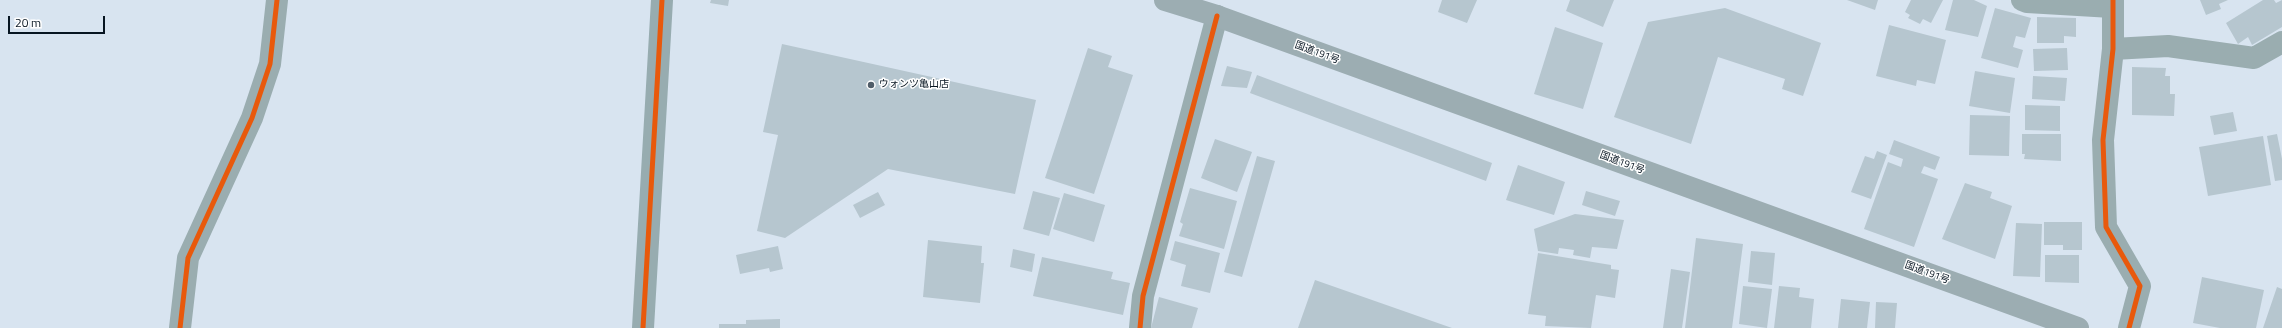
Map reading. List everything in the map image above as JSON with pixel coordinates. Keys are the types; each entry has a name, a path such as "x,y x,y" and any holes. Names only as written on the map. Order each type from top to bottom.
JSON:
{"highway":[{"name":"国道191号","path":"1165,0 1217,16 2078,328"}],"street":[{"path":"180,328 188,258 252,118 270,64 277,0"},
{"path":"643,328 662,0"},
{"path":"2022,0 2027,2 2113,4 2113,49 2103,140 2106,227 2140,286 2129,328"},
{"path":"1140,328 1143,296 1217,16"},
{"path":"2113,49 2168,46 2254,58 2282,42"}],"building":[{"path":"711,0 729,0 728,6 710,3"},
{"path":"1442,0 1477,0 1467,23 1438,12"},
{"path":"1570,0 1614,0 1603,27 1566,11"},
{"path":"1847,0 1878,0 1875,10"},
{"path":"1911,0 1943,0 1931,23 1923,19 1920,24 1908,18 1910,15 1905,12"},
{"path":"1953,0 1974,0 1987,6 1978,37 1945,30"},
{"path":"2200,0 2228,0 2219,4 2221,9 2206,15"},
{"path":"2263,0 2274,0 2276,3 2282,0 2282,27 2252,45 2248,37 2238,44 2226,23"},
{"path":"1725,8 1821,43 1803,96 1782,89 1785,79 1718,57 1691,144 1614,117 1648,22"},
{"path":"1995,8 2031,18 2025,38 2016,36 2013,47 2023,50 2018,68 1981,58"},
{"path":"2037,17 2076,18 2076,37 2064,36 2064,43 2037,43"},
{"path":"1889,25 1946,40 1935,84 1917,80 1916,86 1876,76"},
{"path":"1555,27 1603,43 1583,109 1534,94"},
{"path":"782,44 1036,100 1015,194 888,169 785,238 757,231 778,135 763,132"},
{"path":"1088,48 1112,56 1108,67 1133,75 1094,194 1045,178"},
{"path":"2067,48 2068,70 2034,71 2033,49"},
{"path":"1227,66 1252,72 1247,88 1221,86"},
{"path":"2132,67 2166,68 2165,76 2170,76 2170,94 2175,94 2174,116 2132,115"},
{"path":"1975,71 2015,78 2010,113 1969,106"},
{"path":"1257,75 1492,163 1486,181 1250,93"},
{"path":"2033,76 2067,78 2065,101 2032,99"},
{"path":"2025,105 2060,106 2060,131 2025,130"},
{"path":"2233,112 2237,131 2214,135 2210,116"},
{"path":"1970,115 2010,116 2009,156 1969,155"},
{"path":"2022,134 2061,134 2061,161 2024,159 2025,154 2022,154"},
{"path":"2277,134 2282,159 2282,180 2275,181 2267,136"},
{"path":"2263,136 2271,185 2208,196 2199,147"},
{"path":"1215,139 1252,152 1237,192 1201,178"},
{"path":"1894,140 1940,157 1935,170 1924,166 1921,173 1938,179 1914,247 1864,229 1888,162 1901,167 1903,159 1889,154"},
{"path":"1877,151 1887,155 1871,199 1851,192 1865,156 1874,159"},
{"path":"1257,156 1275,161 1242,277 1224,272"},
{"path":"1518,165 1565,182 1554,215 1506,200"},
{"path":"1965,183 1992,192 1990,198 2012,206 1995,259 1942,239"},
{"path":"1190,188 1237,201 1224,249 1179,236 1183,224 1180,222"},
{"path":"1033,191 1060,198 1049,236 1023,229"},
{"path":"1586,191 1620,201 1615,216 1582,205"},
{"path":"878,192 885,205 860,218 853,205"},
{"path":"1064,193 1105,205 1094,242 1053,229"},
{"path":"1575,214 1624,220 1617,249 1592,247 1590,258 1573,255 1574,250 1559,248 1558,254 1538,251 1534,229"},
{"path":"2044,222 2082,222 2082,250 2063,250 2063,245 2044,245"},
{"path":"2016,223 2042,224 2040,277 2013,276"},
{"path":"1696,238 1743,244 1732,328 1685,328"},
{"path":"928,240 982,246 981,263 984,263 980,303 923,297"},
{"path":"1175,241 1220,253 1210,293 1181,286 1186,265 1170,260"},
{"path":"778,246 783,269 770,272 769,268 740,274 736,255"},
{"path":"1013,249 1035,254 1032,272 1010,267"},
{"path":"1751,251 1775,253 1772,285 1748,282"},
{"path":"1538,253 1611,265 1611,269 1619,270 1615,298 1596,295 1591,328 1545,326 1546,316 1528,314"},
{"path":"2045,255 2079,255 2079,283 2045,282"},
{"path":"1042,257 1113,272 1111,279 1130,283 1123,315 1033,296"},
{"path":"1671,269 1690,272 1682,328 1663,328"},
{"path":"2202,277 2264,290 2256,328 2220,328 2193,323"},
{"path":"1315,280 1452,328 1298,328"},
{"path":"1743,286 1772,289 1767,328 1739,324"},
{"path":"1779,286 1800,288 1799,297 1814,299 1811,328 1774,328"},
{"path":"2277,287 2282,289 2282,328 2263,328"},
{"path":"1159,297 1198,308 1192,328 1151,328"},
{"path":"1841,299 1870,302 1867,328 1838,328"},
{"path":"1876,302 1897,303 1895,328 1875,328"},
{"path":"780,319 780,328 719,328 719,324 746,324 746,320"}],"cycle path":[{"path":"180,328 188,258 252,118 270,64 277,0"},
{"path":"643,328 662,0"},
{"path":"2113,0 2113,49 2103,140 2106,227 2140,286 2129,328"},
{"path":"1140,328 1143,296 1217,16"}],"place":[{"name":"ウォンツ亀山店","path":"871,85"}]}
